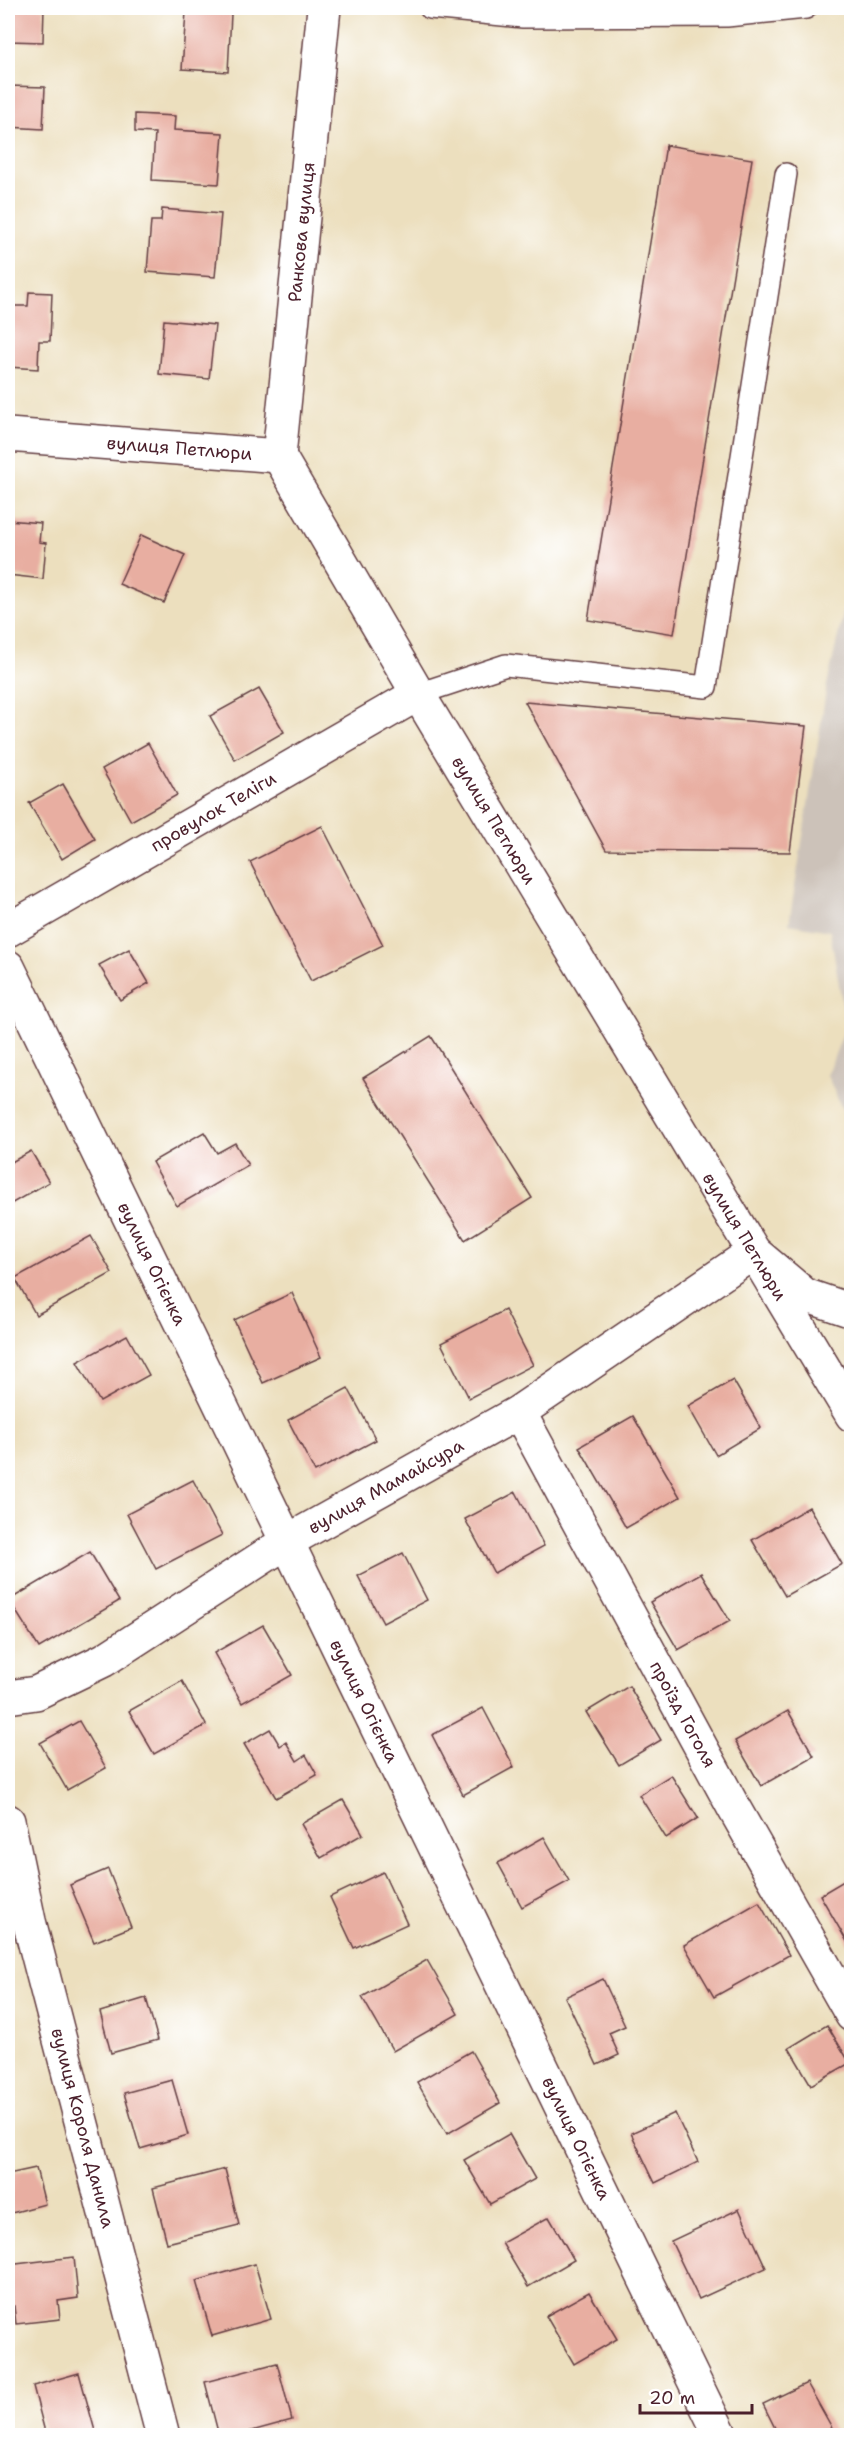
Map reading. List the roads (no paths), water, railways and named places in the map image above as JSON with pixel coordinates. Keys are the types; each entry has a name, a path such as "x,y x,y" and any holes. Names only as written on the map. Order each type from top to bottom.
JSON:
{"street":[{"name":"Ранкова вулиця","path":"279,456 324,8"},
{"name":"вулиця Петлюри","path":"8,435 279,456 418,694 852,1415"},
{"name":"провулок Теліги","path":"8,930 418,694"},
{"name":"вулиця Огієнка","path":"8,967 721,2436"},
{"path":"754,1252 805,1295 852,1311"},
{"name":"вулиця Мамайсура","path":"8,1697 36,1693 104,1660 288,1542 519,1412 754,1252"},
{"name":"проїзд Гоголя","path":"519,1412 735,1810 852,2015"},
{"name":"вулиця Короля Данила","path":"8,1821 29,1921 164,2436"}],"lane":[{"path":"430,8 523,17 806,8"},
{"path":"418,694 506,665 706,687 786,174"}]}
